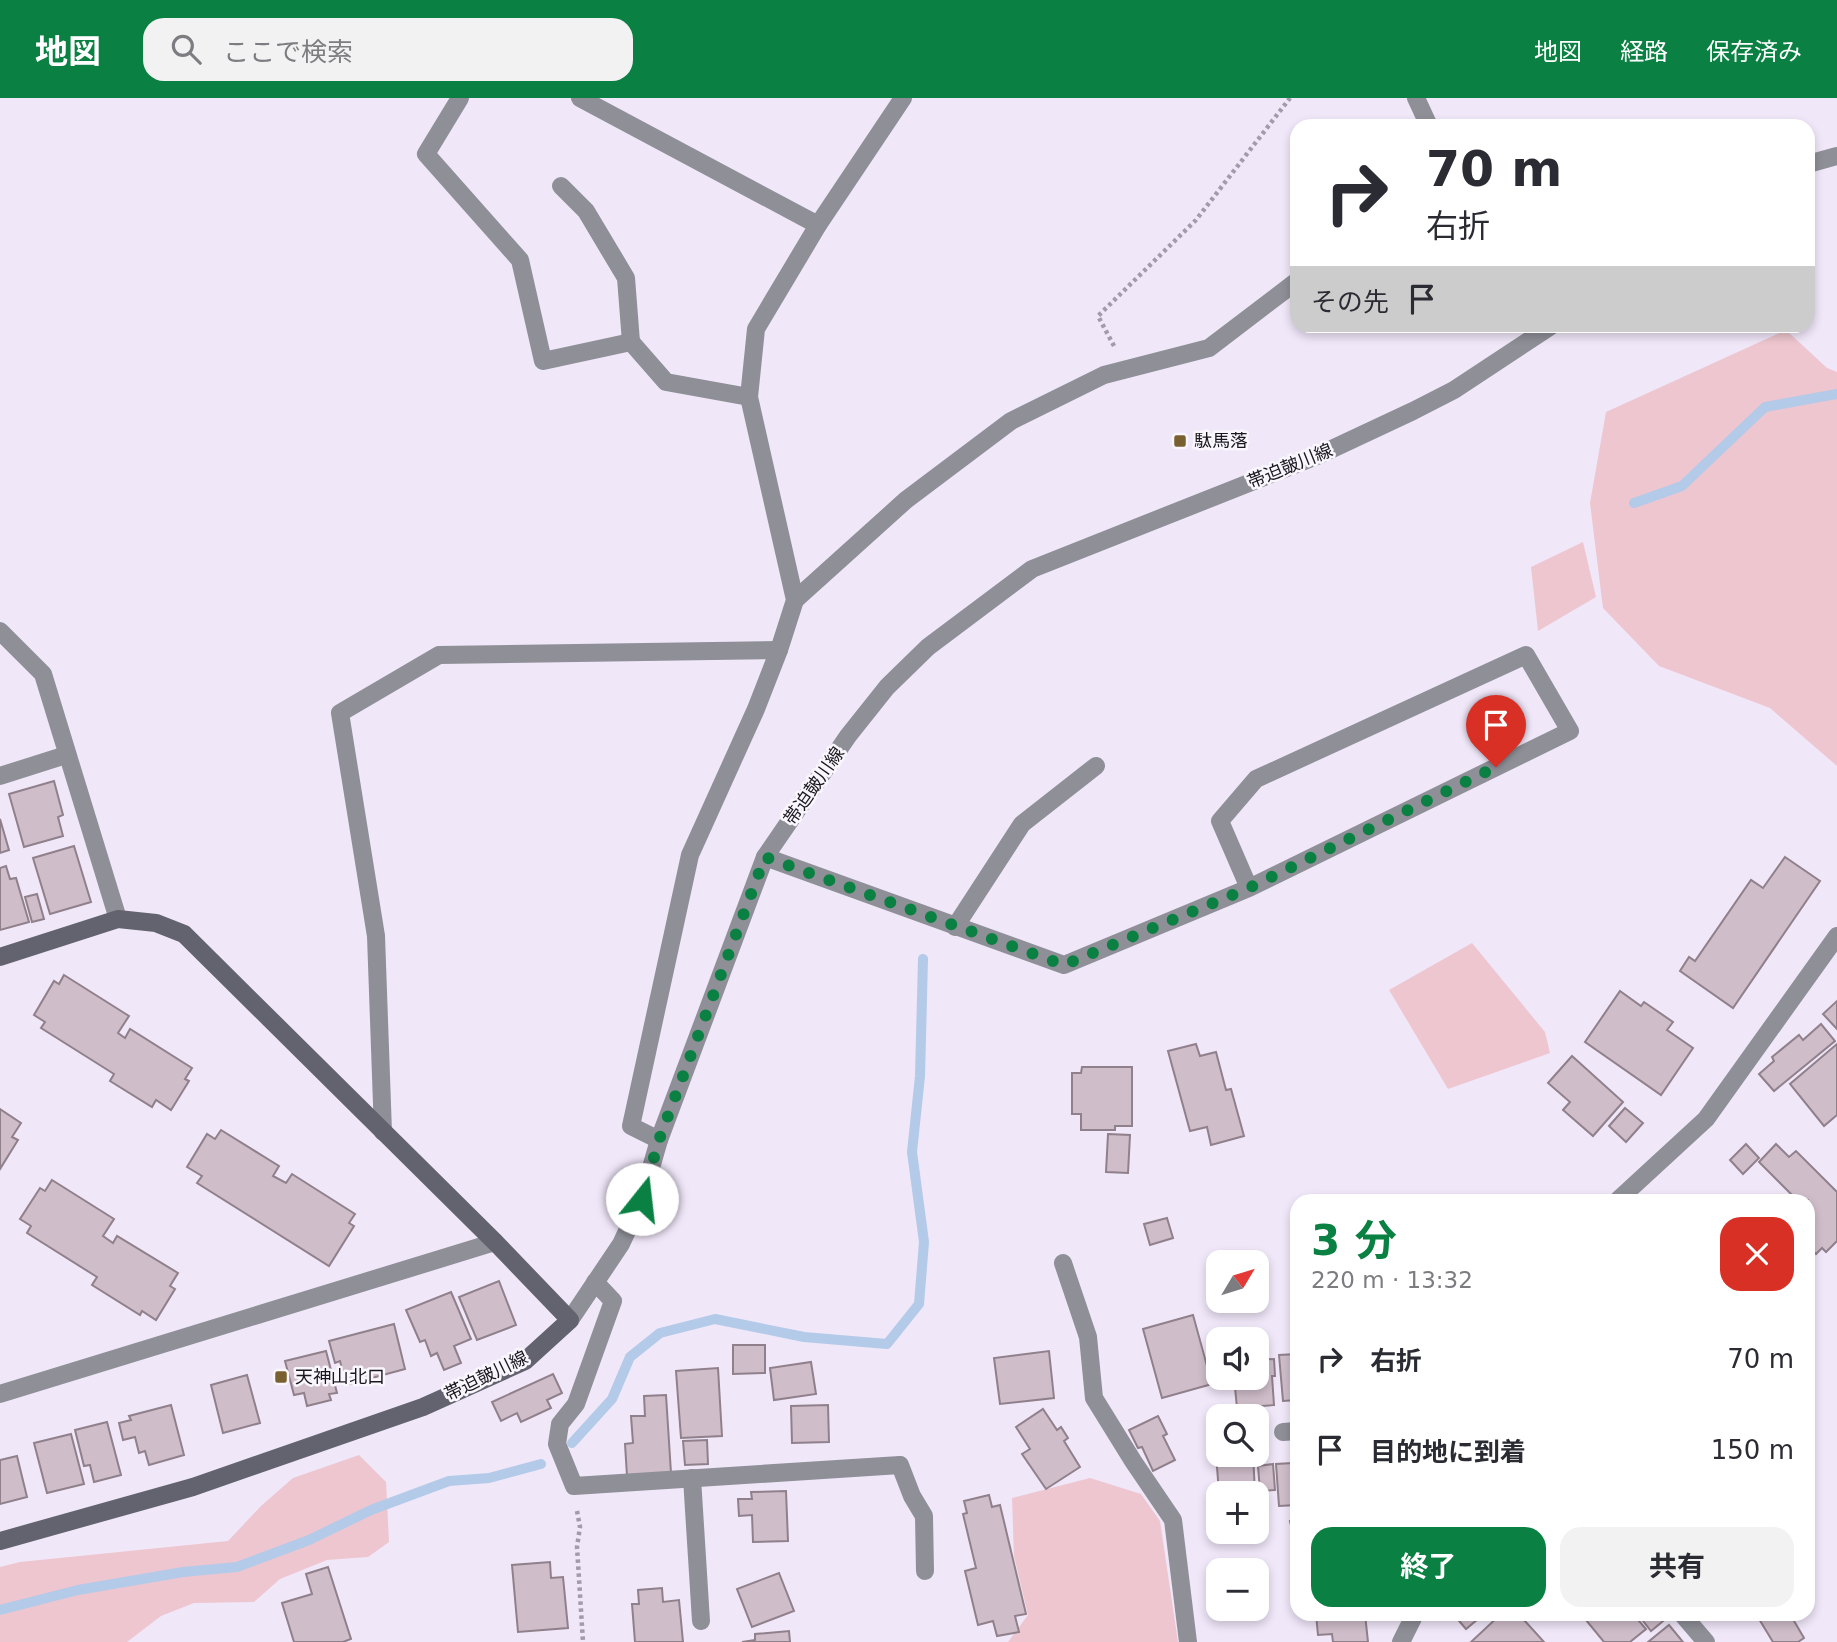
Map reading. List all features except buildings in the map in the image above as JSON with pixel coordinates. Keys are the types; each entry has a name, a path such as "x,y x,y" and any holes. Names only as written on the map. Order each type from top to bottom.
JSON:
{"street":[{"path":"460,98 426,154 520,260 543,361 631,342"},
{"path":"580,98 818,225"},
{"path":"659,1140 631,1126 690,855 756,709 779,650 794,600 749,397 756,329 818,225 903,98"},
{"path":"1416,98 1426,119"},
{"path":"1815,162 1837,156"},
{"path":"561,186 586,211 611,250 626,278 631,342 666,382 749,397"},
{"path":"794,600 906,500 1011,421 1104,375 1209,348 1290,286"},
{"name":"帯迫皷川線","path":"0,1541 193,1486 423,1407 525,1361 570,1320 621,1244 642,1199 659,1140 765,857 848,736 887,687 928,647 1032,569 1317,456 1454,390 1540,333"},
{"path":"0,631 43,674 118,919"},
{"path":"383,1132 376,936 340,713 439,655 779,650"},
{"path":"765,857 1064,965 1249,888 1570,731 1526,655 1255,779 1220,821 1249,888"},
{"path":"0,776 66,755"},
{"path":"956,927 1022,824 1096,766"},
{"path":"0,957 118,919 156,923 184,934 495,1242 570,1320"},
{"path":"1625,1194 1706,1119 1837,936"},
{"path":"0,1394 495,1242"},
{"path":"1063,1263 1088,1337 1094,1398 1173,1520 1188,1642"},
{"path":"595,1282 613,1301 576,1404 560,1424 557,1444 574,1486 900,1465 912,1496 924,1516 925,1571"},
{"path":"692,1478 701,1621"},
{"path":"1401,1642 1412,1621"},
{"path":"1688,1621 1706,1642"}],"path":[{"path":"1125,368 1098,316 1196,220 1290,98"},
{"path":"574,1486 580,1527 577,1547 583,1642"}],"shaded area":[{"path":"1779,333 1789,333 1827,368 1837,372 1837,766 1770,708 1659,666 1603,608 1590,503 1606,412"},
{"path":"1583,542 1596,597 1538,631 1531,567"},
{"path":"1472,943 1545,1032 1550,1053 1448,1089 1389,990"},
{"path":"359,1455 386,1482 389,1542 368,1557 327,1560 280,1579 254,1602 194,1603 161,1616 127,1642 0,1642 0,1567 20,1562 228,1541 261,1506 293,1478"},
{"path":"1090,1478 1141,1494 1160,1521 1178,1642 1008,1642 1028,1615 1014,1556 1012,1498"}],"waterway":[{"path":"1634,503 1682,486 1765,407 1837,394"},
{"path":"572,1443 612,1399 630,1357 660,1333 715,1319 804,1337 887,1344 919,1304 924,1242 912,1152 920,1076 923,959"},
{"path":"0,1610 78,1590 183,1572 237,1567 309,1540 371,1510 449,1481 489,1478 541,1464"}],"place":[{"name":"駄馬落","path":"1180,441"},
{"name":"天神山北口","path":"281,1377"}],"route":[{"path":"642,1199 659,1140 765,857 1064,965 1249,888 1496,767"}]}
